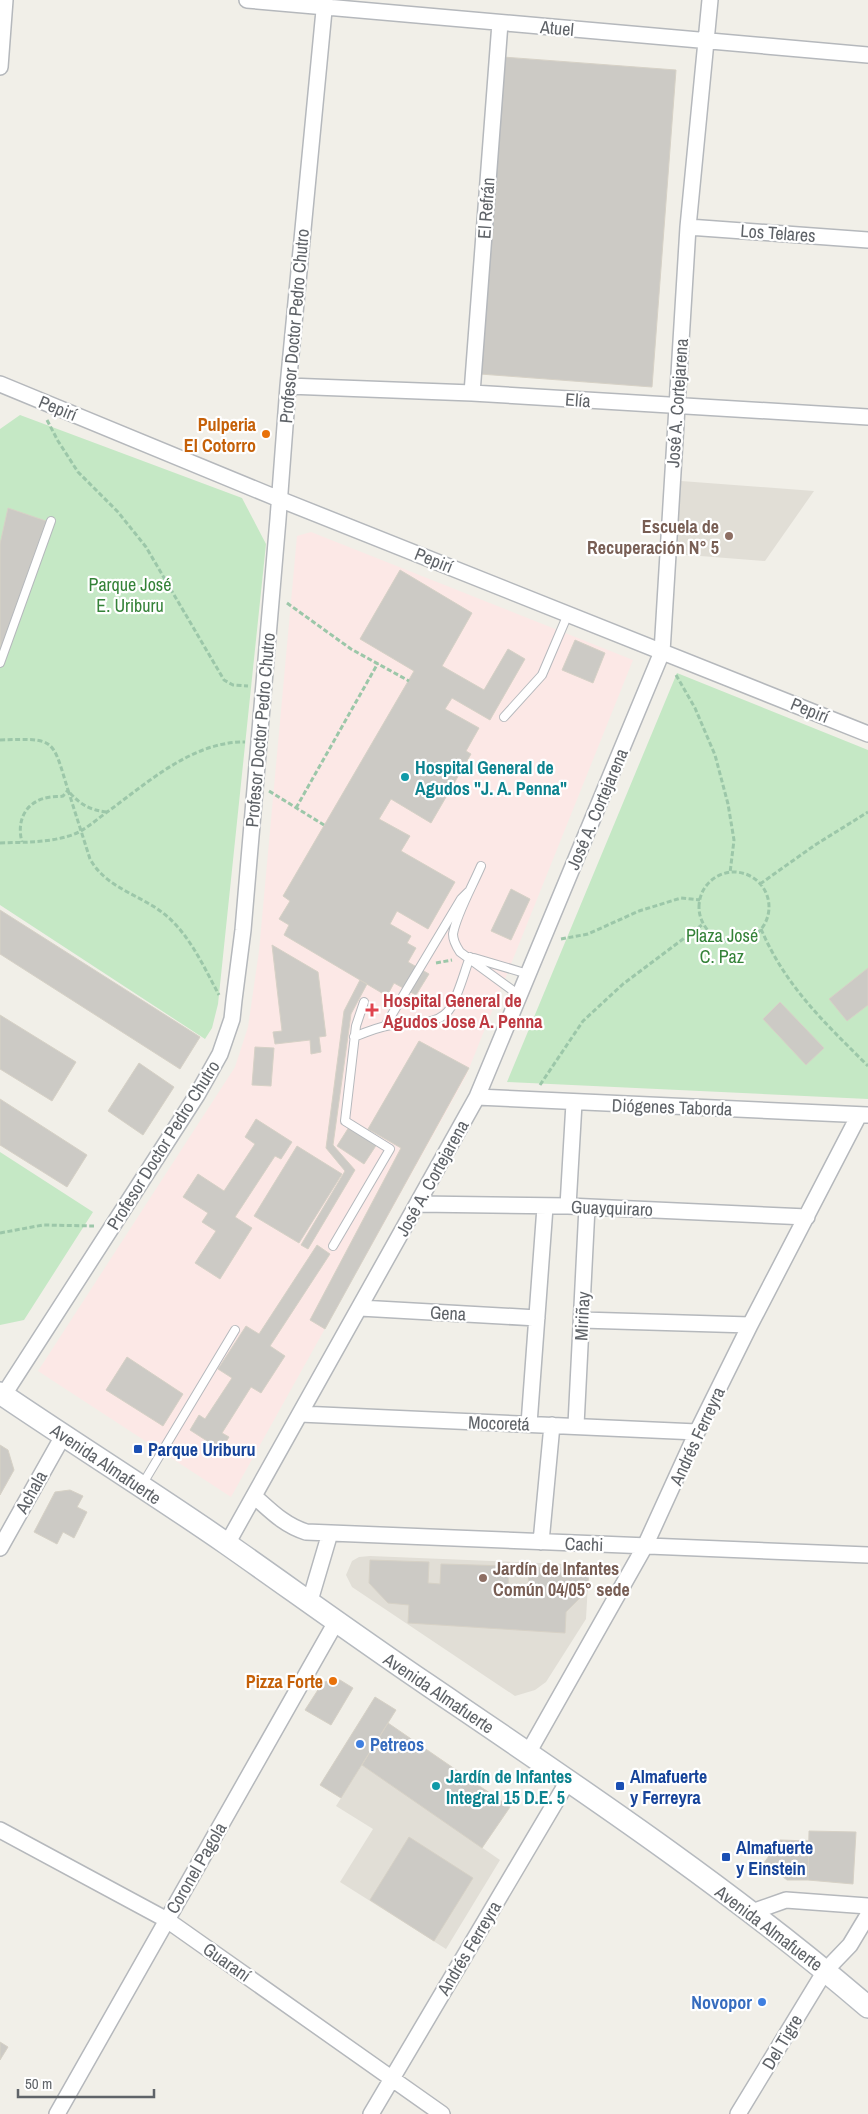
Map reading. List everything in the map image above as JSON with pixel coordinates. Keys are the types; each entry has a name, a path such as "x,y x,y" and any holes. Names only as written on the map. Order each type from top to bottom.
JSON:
{"main road":[{"name":"Avenida Almafuerte","path":"2,1394 227,1544 309,1604 568,1781 749,1912 868,2007"}],"street":[{"path":"0,67 5,0"},
{"name":"Atuel","path":"247,0 325,4 500,23 868,55"},
{"name":"José A. Cortejarena","path":"227,1544 477,1097 662,652 688,227 710,0"},
{"name":"Profesor Doctor Pedro Chutro","path":"2,1394 197,1094 220,1054 232,1019 264,687 288,386 325,4"},
{"name":"El Refrán","path":"472,393 500,23"},
{"name":"Los Telares","path":"688,227 868,240"},
{"name":"Pepirí","path":"0,384 868,734"},
{"name":"Elía","path":"288,386 472,393 677,407 868,417"},
{"name":"Diógenes Taborda","path":"477,1097 863,1115"},
{"path":"568,1206 574,1103"},
{"name":"Andrés Ferreyra","path":"528,1753 646,1546 697,1432 750,1325 863,1115"},
{"name":"Guayquiraro","path":"418,1204 568,1206 807,1217"},
{"path":"529,1424 545,1207"},
{"name":"Miriñay","path":"576,1425 587,1207"},
{"name":"Gena","path":"360,1308 537,1318"},
{"path":"582,1320 750,1325"},
{"name":"Mocoretá","path":"300,1414 576,1425 697,1432"},
{"path":"541,1542 552,1425"},
{"name":"Achala","path":"0,1548 63,1436"},
{"name":"Cachi","path":"254,1496 291,1528 306,1532 868,1556"},
{"path":"309,1604 330,1533"},
{"name":"Coronel Pagola","path":"57,2114 336,1622"},
{"name":"Andrés Ferreyra","path":"371,2114 568,1781"},
{"name":"Guaraní","path":"0,1830 167,1920 442,2114"},
{"path":"749,1912 786,1900 868,1906"},
{"name":"Del Tigre","path":"738,2114 825,1971 850,1945 868,1915"}],"lane":[{"path":"0,663 51,522"},
{"path":"504,717 542,675 568,613"},
{"path":"480,866 453,935 454,945 460,952 470,957 528,974"},
{"path":"385,1026 461,899 470,891"},
{"path":"470,957 519,995"},
{"path":"354,1038 374,1028 435,1020 444,1016 451,1008 470,957"},
{"path":"333,1246 390,1149 345,1122 354,1038 364,1002"},
{"path":"140,1486 235,1330"}],"path":[{"path":"43,402 49,425 68,457 78,472 118,512 146,546 224,680 233,685 264,687"},
{"path":"272,591 351,648 409,681"},
{"path":"662,652 695,708 715,755 728,804 734,840 730,872"},
{"path":"296,808 378,664"},
{"path":"0,740 34,739 52,745 96,869 105,878 168,917 198,956 232,1019"},
{"path":"1,842 44,842 73,835 175,764 205,750 241,742 259,742"},
{"path":"255,782 324,825"},
{"path":"68,790 79,803 88,808 107,812"},
{"path":"22,842 19,831 20,821 24,812 40,800 63,796 68,790"},
{"path":"760,884 868,812"},
{"path":"730,872 752,877 760,884 766,894 768,904 767,916 754,936 744,941 732,942 720,939 710,933 703,924 699,912 700,900 710,881 730,872"},
{"path":"542,940 558,940 588,934 639,911 681,898 700,900"},
{"path":"530,1100 583,1021 623,984 703,924"},
{"path":"760,929 776,960 804,1001 868,1066"},
{"path":"421,966 470,957"},
{"path":"0,1233 44,1225 111,1228"}],"shaded area":[{"name":"Escuela de Recuperación N° 5","path":"681,481 814,491 765,561 675,554"},
{"name":"Hospital General de Agudos Jose A. Penna","path":"311,532 633,660 466,1076 231,1497 38,1371 235,1067 248,1027 259,951 297,536"},
{"path":"359,1557 589,1565 586,1619 546,1682 535,1690 515,1696 352,1587 346,1575 352,1561"},
{"path":"362,1765 500,1860 446,1949 340,1882 373,1829 336,1806"}],"green space":[{"name":"Parque José E. Uriburu","path":"20,415 242,498 266,544 218,1004 212,1028 205,1039 0,905 0,429"},
{"name":"Plaza José C. Paz","path":"677,673 868,750 868,1099 507,1082"},
{"path":"0,1152 93,1212 24,1320 0,1325"}],"building":[{"path":"503,57 676,70 652,387 480,374"},
{"path":"8,508 46,521 0,651 0,544"},
{"name":"Hospital General de Agudos \"J. A. Penna\"","path":"400,570 472,613 442,666 484,690 508,649 525,659 490,720 452,698 445,709 479,728 466,751 471,754 431,823 391,799 379,819 410,836 401,851 455,882 428,929 397,911 390,924 411,936 407,943 416,948 408,962 429,974 416,995 394,983 387,996 284,935 289,925 279,919 290,901 283,896 414,671 360,639"},
{"path":"575,640 605,653 593,683 562,670"},
{"path":"511,889 530,899 511,940 491,931"},
{"path":"0,910 200,1037 180,1069 0,954"},
{"path":"272,945 318,972 326,1036 319,1037 321,1052 311,1054 310,1040 275,1044 273,1032 282,1031"},
{"path":"868,968 868,1005 847,1021 829,999"},
{"path":"360,980 367,984 351,1014 333,1145 355,1170 308,1249 301,1245 345,1171 326,1148 344,1011"},
{"path":"780,1002 824,1048 806,1065 763,1019"},
{"path":"0,1015 76,1062 52,1101 0,1069"},
{"path":"419,1041 469,1068 325,1329 310,1320 401,1148 368,1129"},
{"path":"255,1047 274,1048 271,1086 252,1085"},
{"path":"139,1063 174,1087 143,1135 108,1111"},
{"path":"0,1099 87,1155 67,1187 0,1145"},
{"path":"256,1119 292,1142 281,1159 275,1156 235,1217 252,1228 220,1279 195,1263 216,1231 202,1222 208,1213 183,1197 198,1174 224,1191 255,1144 245,1137"},
{"path":"349,1127 377,1144 364,1164 337,1146"},
{"path":"297,1146 342,1174 299,1243 254,1216"},
{"path":"317,1245 330,1254 270,1346 285,1356 261,1393 251,1387 222,1433 229,1437 221,1450 190,1430 199,1415 205,1419 232,1378 218,1369 246,1326 259,1334"},
{"path":"127,1357 183,1394 163,1426 106,1390"},
{"path":"0,1445 8,1450 14,1470 0,1495"},
{"path":"70,1490 83,1496 77,1507 87,1512 74,1538 63,1532 57,1544 34,1532 55,1492"},
{"path":"370,1560 429,1562 428,1583 440,1584 441,1564 509,1566 508,1588 528,1589 529,1567 589,1569 588,1590 566,1612 565,1633 408,1623 409,1605 388,1603 369,1583"},
{"path":"340,1680 353,1688 331,1725 305,1710 323,1682"},
{"name":"Petreos","path":"375,1697 396,1710 341,1798 320,1785"},
{"name":"Jardín de Infantes Integral 15 D.E. 5","path":"388,1723 510,1807 482,1848 362,1765"},
{"path":"809,1831 856,1832 853,1884 808,1880"},
{"path":"409,1837 473,1878 434,1941 370,1900"},
{"path":"780,1840 809,1841 808,1880 787,1880 764,1863"},
{"path":"0,2042 8,2047 0,2060"}],"place":[{"name":"Pulperia El Cotorro","path":"266,434"},
{"name":"Escuela de Recuperación N° 5","path":"729,536"},
{"name":"Hospital General de Agudos \"J. A. Penna\"","path":"405,777"},
{"name":"Hospital General de Agudos Jose A. Penna","path":"372,1010"},
{"name":"Parque Uriburu","path":"138,1449"},
{"name":"Jardín de Infantes Común 04/05° sede","path":"483,1578"},
{"name":"Pizza Forte","path":"333,1681"},
{"name":"Petreos","path":"360,1744"},
{"name":"Jardín de Infantes Integral 15 D.E. 5","path":"436,1786"},
{"name":"Almafuerte y Ferreyra","path":"620,1786"},
{"name":"Almafuerte y Einstein","path":"726,1857"},
{"name":"Novopor","path":"762,2002"}]}
